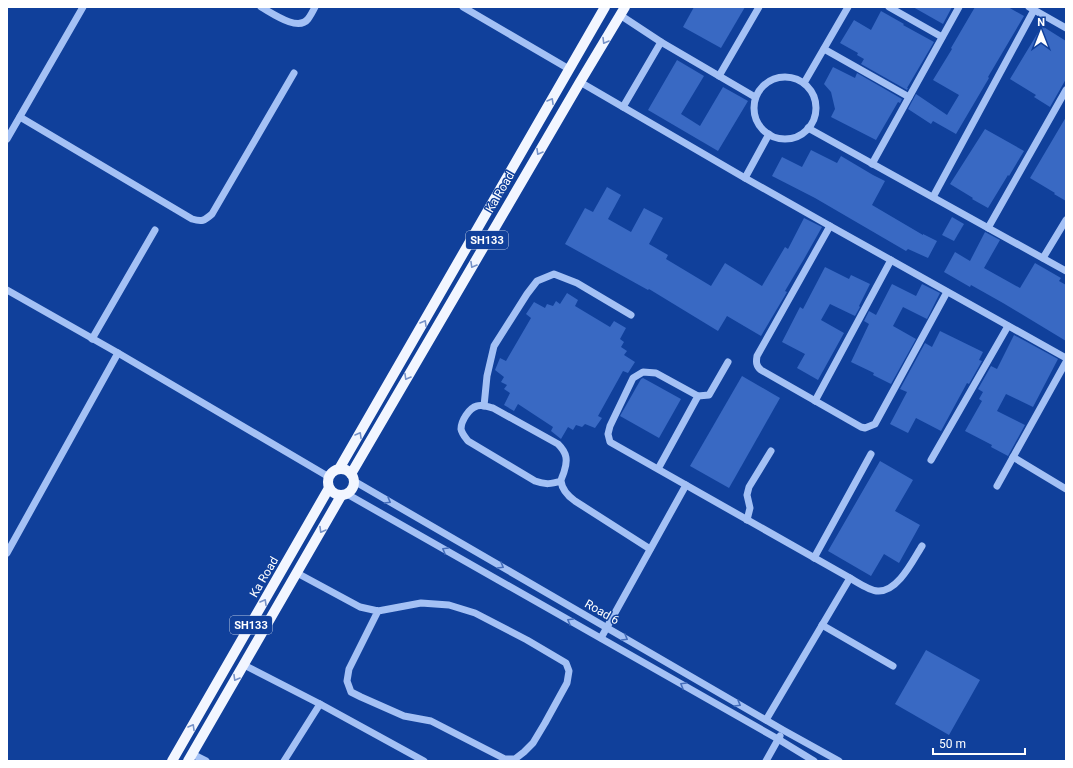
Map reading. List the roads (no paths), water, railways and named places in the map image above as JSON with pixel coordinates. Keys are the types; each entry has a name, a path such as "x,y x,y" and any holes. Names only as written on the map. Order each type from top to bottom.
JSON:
{"main road":[{"name":"Ka Road","path":"339,469 605,7"},
{"name":"Ka Road","path":"353,478 622,11"},
{"name":"SH133","path":"329,488 329,477 332,473 339,469"},
{"path":"339,469 348,471 353,478"},
{"name":"SH133","path":"190,757 344,495 352,490 354,486 353,478"},
{"name":"Ka Road","path":"172,761 329,488"},
{"path":"329,488 333,493 344,495"}],"street":[{"path":"7,139 83,7"},
{"path":"261,7 287,21 296,24 303,23 308,19 315,7"},
{"path":"463,7 569,69"},
{"path":"719,76 759,7"},
{"path":"804,83 848,7"},
{"path":"889,7 942,37"},
{"path":"872,164 959,7"},
{"path":"933,197 1032,8 1066,28"},
{"path":"622,11 661,42 755,97"},
{"path":"623,107 661,42"},
{"path":"824,49 909,97"},
{"path":"20,117 192,220 199,222 205,220 212,214 294,73"},
{"path":"786,76 796,78 804,83 811,91 815,100 816,110 814,120 801,134 792,138 783,139 774,137 759,125 754,116 753,106 755,97 760,88 776,77 786,76"},
{"path":"580,82 745,178 1066,358"},
{"path":"988,228 1066,90"},
{"path":"808,128 1066,271"},
{"path":"745,178 769,134"},
{"path":"1043,258 1066,220"},
{"path":"830,226 756,362 761,370 860,427 865,428 875,424 947,292"},
{"path":"92,339 155,230"},
{"path":"815,401 891,260"},
{"path":"484,406 487,376 494,346 537,281 554,274 577,283 631,315"},
{"path":"7,290 118,353 329,477"},
{"path":"931,460 1008,326"},
{"path":"7,553 118,353"},
{"path":"728,362 710,395 698,396 656,373 643,372 634,378 610,426 608,434 610,442 863,586 878,591 888,589 902,578 922,546"},
{"path":"997,486 1066,362"},
{"path":"658,469 698,396"},
{"path":"561,481 552,484 543,484 535,481 468,441 461,430 462,424 470,410 477,406 493,408 558,444 564,450 566,456 566,465 561,481 564,490 572,499 650,549"},
{"path":"747,520 750,508 748,494 749,487 771,451"},
{"path":"814,558 871,454"},
{"path":"1012,457 1066,488"},
{"name":"Road 6","path":"353,478 607,628 839,761"},
{"path":"601,638 686,485"},
{"name":"Road 6","path":"344,495 601,638 814,761"},
{"path":"297,573 360,607 378,611 421,603 449,606 475,613 527,640 566,663 569,671 567,683 546,723 533,743 515,759 505,759 431,721 404,716 351,692 347,681 349,669 378,611"},
{"path":"766,720 850,578"},
{"path":"822,625 893,666"},
{"path":"244,665 320,704 424,761"},
{"path":"284,761 320,704"},
{"path":"766,761 783,730"},
{"path":"190,757 206,761"}]}
